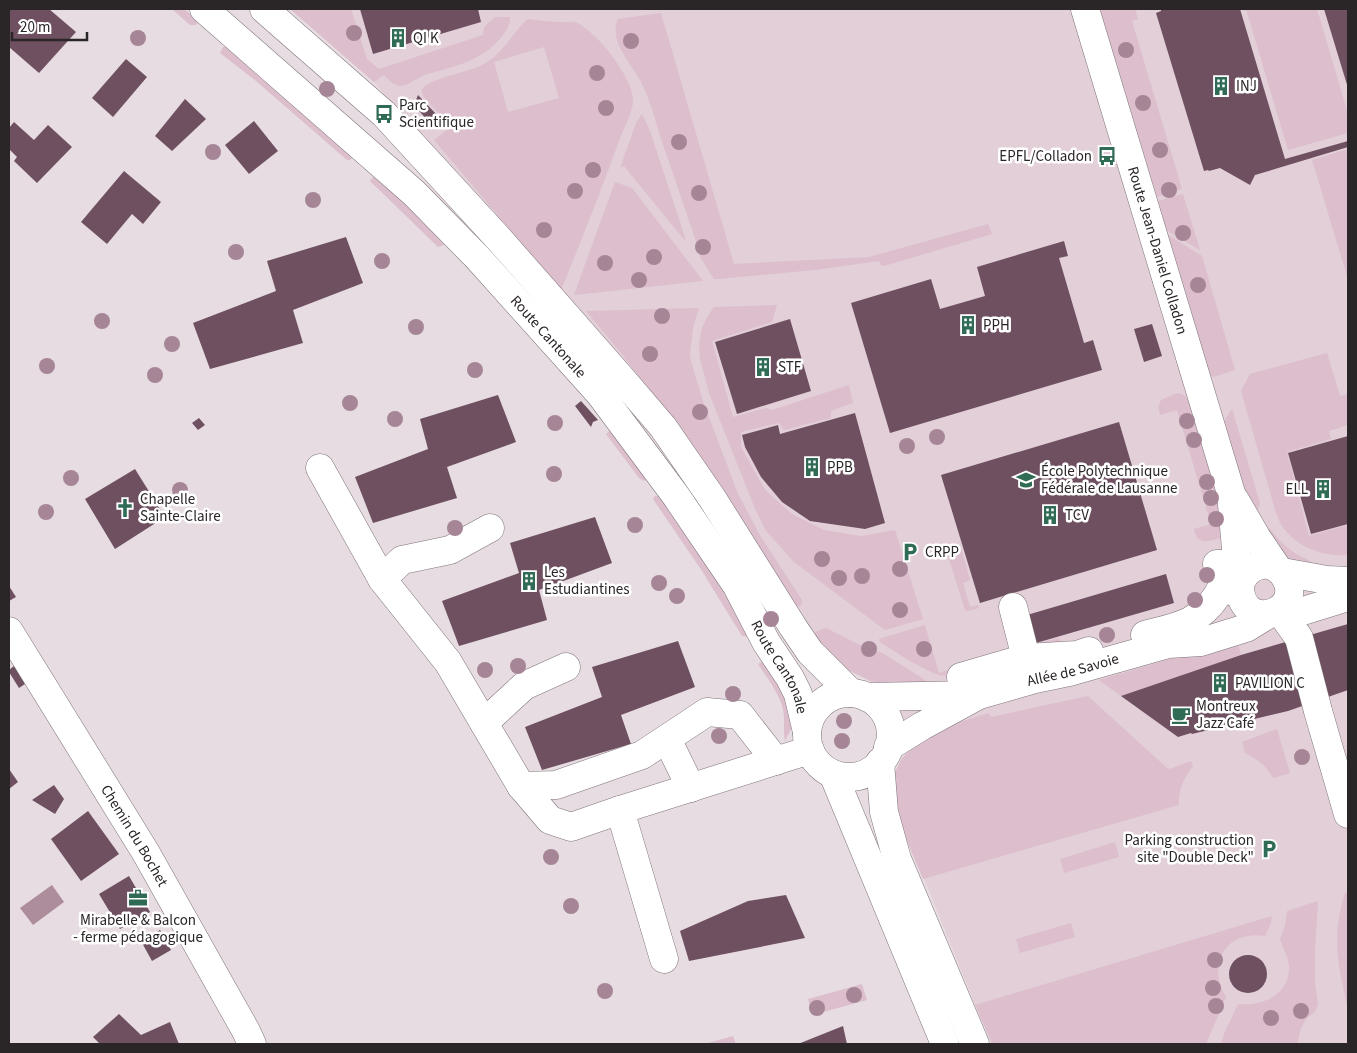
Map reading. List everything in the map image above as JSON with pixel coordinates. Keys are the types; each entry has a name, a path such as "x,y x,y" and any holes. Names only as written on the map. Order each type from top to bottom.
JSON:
{"main road":[{"name":"Route Cantonale","path":"204,9 407,187 610,386 663,427 712,498 810,652 858,695"},
{"name":"Route Cantonale","path":"264,9 384,114 498,238 610,386 676,496 736,586 766,642 790,678 798,694 808,741"},
{"name":"Route Jean-Daniel Colladon","path":"1085,9 1230,493 1241,583"},
{"path":"320,468 382,579 448,662 521,786 550,820 571,827 776,761 808,741"},
{"name":"Route Jean-Daniel Colladon","path":"1230,493 1257,538 1280,570"},
{"path":"382,579 402,560 450,550 490,528"},
{"path":"970,686 1026,658 1077,655 1190,620 1207,607 1223,585 1223,568 1221,564 1217,564"},
{"path":"1348,581 1327,580 1280,570 1272,566 1260,565 1249,571 1241,583 1242,599 1245,605 1255,613 1303,611 1348,597"},
{"path":"1274,612 1287,600 1289,594 1288,582 1280,570"},
{"name":"Allée de Savoie","path":"858,695 1035,679 1069,672 1168,644 1208,620 1241,583"},
{"path":"1013,607 1026,658"},
{"name":"Allée de Savoie","path":"1168,644 1201,642 1246,628 1274,612"},
{"path":"1274,612 1299,638 1318,712 1348,814"},
{"name":"Chemin du Bochet","path":"9,631 146,853 252,1044"},
{"path":"484,723 524,686 566,667"},
{"name":"Allée de Savoie","path":"884,755 970,686"},
{"path":"841,694 858,695 880,707 888,722 890,739 884,755 873,769 859,775 843,776 834,774 819,764 808,741 808,723 817,707 832,696 841,694"},
{"path":"521,786 556,785 642,755 707,712 740,715 776,761"},
{"path":"667,739 691,788"},
{"path":"884,755 884,812 896,859 974,1044"},
{"path":"834,774 945,1044"},
{"path":"620,810 664,959"}],"shaded area":[{"path":"172,9 184,9 193,16 197,23 196,25 190,25"},
{"name":"École Polytechnique Fédérale de Lausanne","path":"290,9 1348,9 1348,1044 994,1044 975,1005 909,841 901,839 911,756 890,687 846,670 811,643 471,195 374,82"},
{"path":"290,9 351,9 367,59 379,69 483,35 484,27 495,17 510,17 510,21 498,41 482,54 464,63 425,75 406,85 400,86 384,75 374,82"},
{"path":"1100,9 1135,9 1138,19 1132,21 1182,189 1157,197"},
{"path":"1246,9 1317,9 1348,114 1348,133 1288,150"},
{"path":"661,13 734,264 869,257 988,224 992,234 884,266 879,261 815,270 714,279 700,257 648,97 617,41 616,26 618,19"},
{"path":"528,19 574,22 585,28 613,57 632,92 633,105 630,115 561,290 434,140 451,127 423,96 422,92 423,88 433,82 485,64 501,50","holes":["544,47 559,98 508,112 494,62"]},
{"path":"227,46 350,152 352,158 347,160 256,81 220,53 223,47"},
{"path":"642,114 650,131 686,242 624,166 620,168 636,123"},
{"path":"1348,149 1348,279 1312,160"},
{"path":"373,177 377,178 420,218 444,245 438,247 370,181"},
{"path":"615,182 632,188 703,281 574,295"},
{"path":"1183,194 1200,250 1166,230 1158,201"},
{"path":"1168,235 1202,256 1235,370 1213,377 1209,374"},
{"path":"777,305 772,322 712,341 733,417 766,408 772,410 849,385 853,403 831,411 831,418 784,430 779,423 741,432 741,447 765,490 792,514 824,530 861,536 895,530 923,619 885,630 794,562 766,531 756,511 709,393 700,359 699,343 702,328 714,307"},
{"path":"699,308 693,328 690,353 703,401 738,494 761,537 802,600 802,604 797,608 673,422 621,353 586,311"},
{"path":"1327,353 1340,396 1348,394 1348,425 1329,431 1331,439 1287,452 1309,536 1348,525 1348,555 1331,555 1306,547 1292,537 1280,523 1241,391 1250,374"},
{"path":"1177,393 1186,397 1191,406 1227,524 1222,537 1213,540 1201,540 1194,529 1211,524 1177,410 1160,415 1158,407 1161,400"},
{"path":"1232,409 1260,503 1258,510 1253,514 1250,510 1224,421"},
{"path":"612,429 649,479 644,481 639,478 606,434"},
{"path":"655,496 659,496 703,559 751,637 742,636 702,571 653,499"},
{"path":"1259,523 1269,528 1284,545 1296,554 1308,559 1313,565 1306,568 1279,552"},
{"path":"961,547 970,580 963,583 970,607 978,605 979,608 968,611 965,610 947,553"},
{"path":"925,625 939,673 1059,638 1063,652 950,676 933,673 880,642 879,639"},
{"path":"826,628 858,644 884,654 925,680 927,687 883,684 870,681 842,667 812,634"},
{"path":"1237,639 1241,655 1121,696 1099,680"},
{"path":"766,659 782,681 792,727 785,741 784,713 779,697 758,664"},
{"path":"1088,696 1167,768 1170,769 1191,761 1193,766 1182,784 1179,805 923,879 893,808 893,776 902,758 917,742 950,725 989,713 991,717"},
{"path":"1277,729 1290,773 1273,778 1261,763 1245,753 1242,742"},
{"path":"1115,842 1119,857 1064,873 1060,859"},
{"path":"52,885 64,902 33,925 20,908"},
{"path":"1348,892 1347,1004 1339,962 1337,935 1341,908 1345,893"},
{"path":"1318,901 1315,984 1318,1004 1315,1012 1307,1018 1301,1028 1298,1044 1221,1044 1238,1004 1265,1001 1273,997 1285,984 1289,966 1280,939 1285,926 1287,911"},
{"path":"1272,916 1265,936 1240,938 1230,944 1223,952 1219,962 1218,973 1220,985 1226,997 1206,1044 992,1044 975,1005"},
{"path":"1071,923 1075,937 1020,953 1016,939"},
{"path":"862,984 867,1000 812,1015 808,999"},
{"path":"733,1036 736,1044 704,1044"}],"building":[{"path":"9,9 49,9 76,32 39,73 9,47"},
{"name":"QI K","path":"360,9 478,9 481,22 373,54"},
{"name":"INJ","path":"1161,9 1240,9 1285,159 1348,141 1348,147 1255,175 1250,185 1220,168 1204,171 1156,13 1161,11"},
{"path":"1324,9 1348,9 1348,88"},
{"path":"126,59 147,77 113,117 92,98"},
{"path":"418,95 437,115 429,122 412,103"},
{"path":"185,99 206,119 172,151 155,136"},
{"path":"254,121 278,151 249,174 225,145"},
{"path":"14,122 34,140 48,125 72,147 37,183 14,161 17,157 9,149 9,128"},
{"path":"124,171 161,202 143,224 132,214 107,244 81,222"},
{"path":"346,237 363,283 293,310 303,343 210,369 193,323 276,291 267,261"},
{"name":"PPH","path":"1064,241 1068,256 1059,258 1084,343 1093,340 1102,370 890,433 851,303 931,279 940,309 985,296 977,267"},
{"name":"STF","path":"790,319 811,391 737,414 715,342"},
{"path":"1152,324 1162,356 1144,362 1134,329"},
{"path":"498,395 516,442 447,467 457,498 373,523 355,477 428,449 420,419"},
{"path":"581,401 598,420 593,422 591,427 575,406"},
{"name":"PPB","path":"855,413 885,523 865,529 810,521 782,502 761,477 745,447 742,435 778,425 780,434"},
{"path":"199,418 205,425 198,430 192,423"},
{"name":"TCV","path":"1119,422 1157,550 980,603 941,475"},
{"name":"ELL","path":"1348,436 1348,524 1311,534 1288,453"},
{"name":"Chapelle Sainte-Claire","path":"135,469 165,517 115,549 85,499"},
{"name":"Les Estudiantines","path":"595,517 612,563 539,590 547,620 459,646 442,601 519,573 510,543"},
{"path":"1166,574 1174,603 1036,643 1027,615"},
{"path":"9,586 16,597 9,601"},
{"name":"PAVILION C","path":"1348,624 1348,690 1288,711 1178,737 1121,696 1241,655"},
{"path":"678,641 695,687 621,715 631,744 542,770 525,727 602,697 592,667"},
{"path":"14,666 25,684 19,688 9,672"},
{"path":"9,769 18,782 9,789"},
{"path":"54,785 64,799 55,814 32,800"},
{"path":"88,811 119,854 81,881 51,839"},
{"path":"129,876 150,912 120,929 99,894"},
{"path":"786,895 805,938 689,961 680,931 748,901"},
{"path":"160,930 171,950 152,961 141,941"},
{"path":"1248,955 1261,961 1267,974 1261,987 1248,993 1235,987 1229,974 1235,961"},
{"path":"119,1014 141,1035 170,1022 179,1044 100,1044 93,1037"},
{"path":"843,1026 847,1044 798,1044"}],"place":[{"name":"QI K","path":"398,38"},
{"name":"INJ","path":"1221,86"},
{"name":"Parc Scientifique","path":"384,114"},
{"name":"EPFL/Colladon","path":"1107,156"},
{"name":"PPH","path":"968,325"},
{"name":"STF","path":"763,367"},
{"name":"PPB","path":"812,467"},
{"name":"École Polytechnique Fédérale de Lausanne","path":"1026,480"},
{"name":"ELL","path":"1323,489"},
{"name":"Chapelle Sainte-Claire","path":"125,508"},
{"name":"TCV","path":"1050,515"},
{"name":"CRPP","path":"910,552"},
{"name":"Les Estudiantines","path":"529,581"},
{"name":"PAVILION C","path":"1220,683"},
{"name":"Montreux Jazz Café","path":"1181,715"},
{"name":"Parking construction site \"Double Deck\"","path":"1269,849"},
{"name":"Mirabelle & Balcon - ferme pédagogique","path":"138,898"}]}
